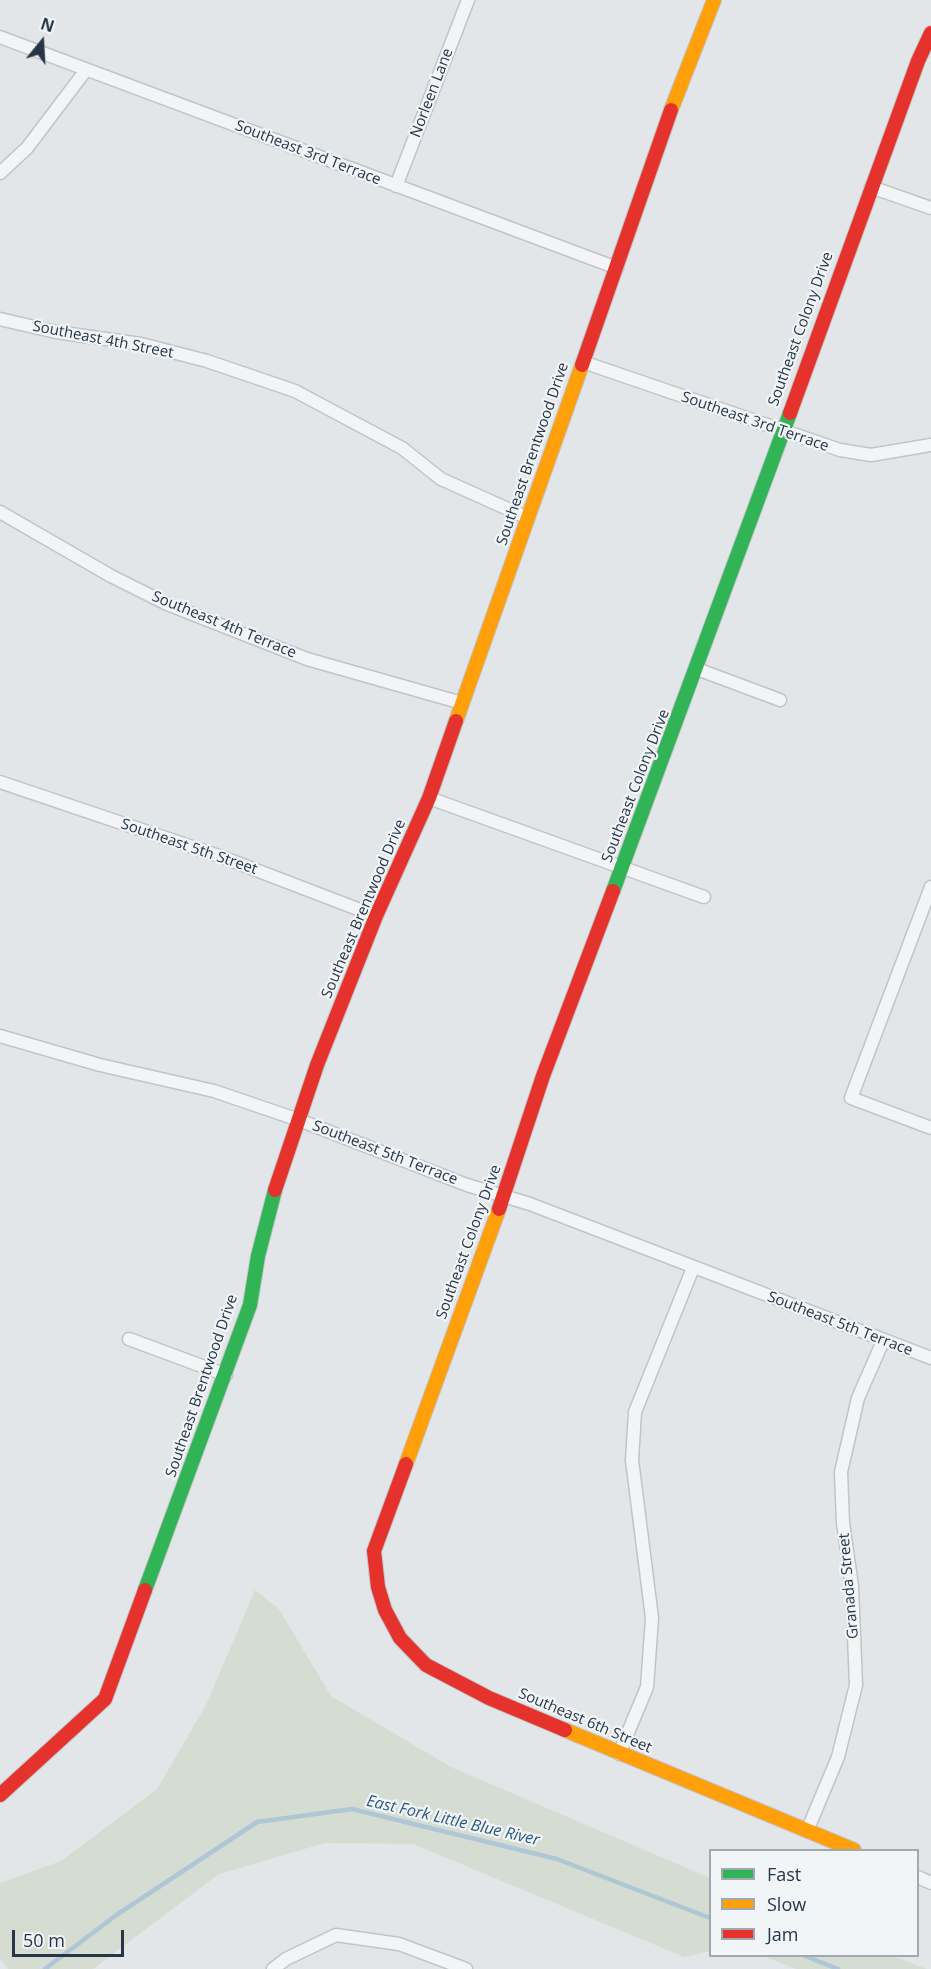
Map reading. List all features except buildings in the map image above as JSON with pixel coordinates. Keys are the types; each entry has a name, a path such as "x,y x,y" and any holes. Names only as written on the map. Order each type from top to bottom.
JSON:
{"street":[{"name":"Norleen Lane","path":"396,186 468,0"},
{"name":"Southeast Brentwood Drive","path":"0,1795 105,1699 250,1305 258,1256 273,1195 318,1065 376,916 429,798 617,268 659,140 714,0"},
{"name":"Southeast Colony Drive","path":"374,1551 504,1196 543,1076 697,669 871,187 918,61 931,33"},
{"name":"Southeast 3rd Terrace","path":"0,37 617,268"},
{"path":"0,173 27,148 86,70"},
{"path":"871,187 931,208"},
{"name":"Southeast 4th Street","path":"0,319 56,332 141,344 207,361 295,391 402,448 441,479 528,518"},
{"name":"Southeast 3rd Terrace","path":"584,362 781,432 840,450 871,454 931,445"},
{"name":"Southeast 4th Terrace","path":"0,512 101,570 167,604 307,659 462,703"},
{"path":"697,669 780,700"},
{"name":"Southeast 5th Street","path":"0,782 222,857 376,916"},
{"path":"429,798 704,897"},
{"path":"931,887 850,1098 931,1128"},
{"name":"Southeast 5th Terrace","path":"0,1035 100,1065 214,1091 299,1120 530,1204 931,1358"},
{"path":"619,1754 647,1687 652,1618 632,1460 635,1412 693,1268"},
{"path":"129,1339 226,1375"},
{"name":"Granada Street","path":"807,1831 838,1757 856,1685 852,1586 843,1523 841,1472 858,1398 883,1341"},
{"name":"Southeast 6th Street","path":"374,1551 378,1587 386,1610 400,1638 426,1665 489,1698 849,1849"},
{"path":"273,1969 286,1959 336,1935 399,1944 466,1969"}],"shaded area":[{"path":"255,1590 279,1609 331,1696 451,1767 709,1878 709,1951 684,1957 413,1844 325,1843 219,1874 93,1969 8,1969 0,1958 0,1883 61,1861 157,1789 206,1705"},
{"path":"766,1957 896,1957 927,1969 796,1969"}],"waterway":[{"name":"East Fork Little Blue River","path":"45,1969 115,1916 257,1822 352,1809 557,1859 709,1918"},
{"name":"East Fork Little Blue River","path":"808,1957 838,1969"}],"traffic: fast":[{"path":"613,891 790,413"},
{"path":"145,1590 250,1305 258,1256 275,1190"}],"traffic: slow":[{"path":"671,110 714,0"},
{"path":"456,721 582,365"},
{"path":"406,1464 499,1209"},
{"path":"565,1730 852,1849"}],"traffic: jam":[{"path":"790,413 918,61 931,33"},
{"path":"582,365 671,110"},
{"path":"275,1190 317,1065 376,916 429,798 456,721"},
{"path":"499,1209 543,1076 613,891"},
{"path":"406,1464 374,1551 378,1587 385,1610 400,1638 426,1665 489,1698 565,1730"},
{"path":"0,1795 105,1699 145,1590"}]}
